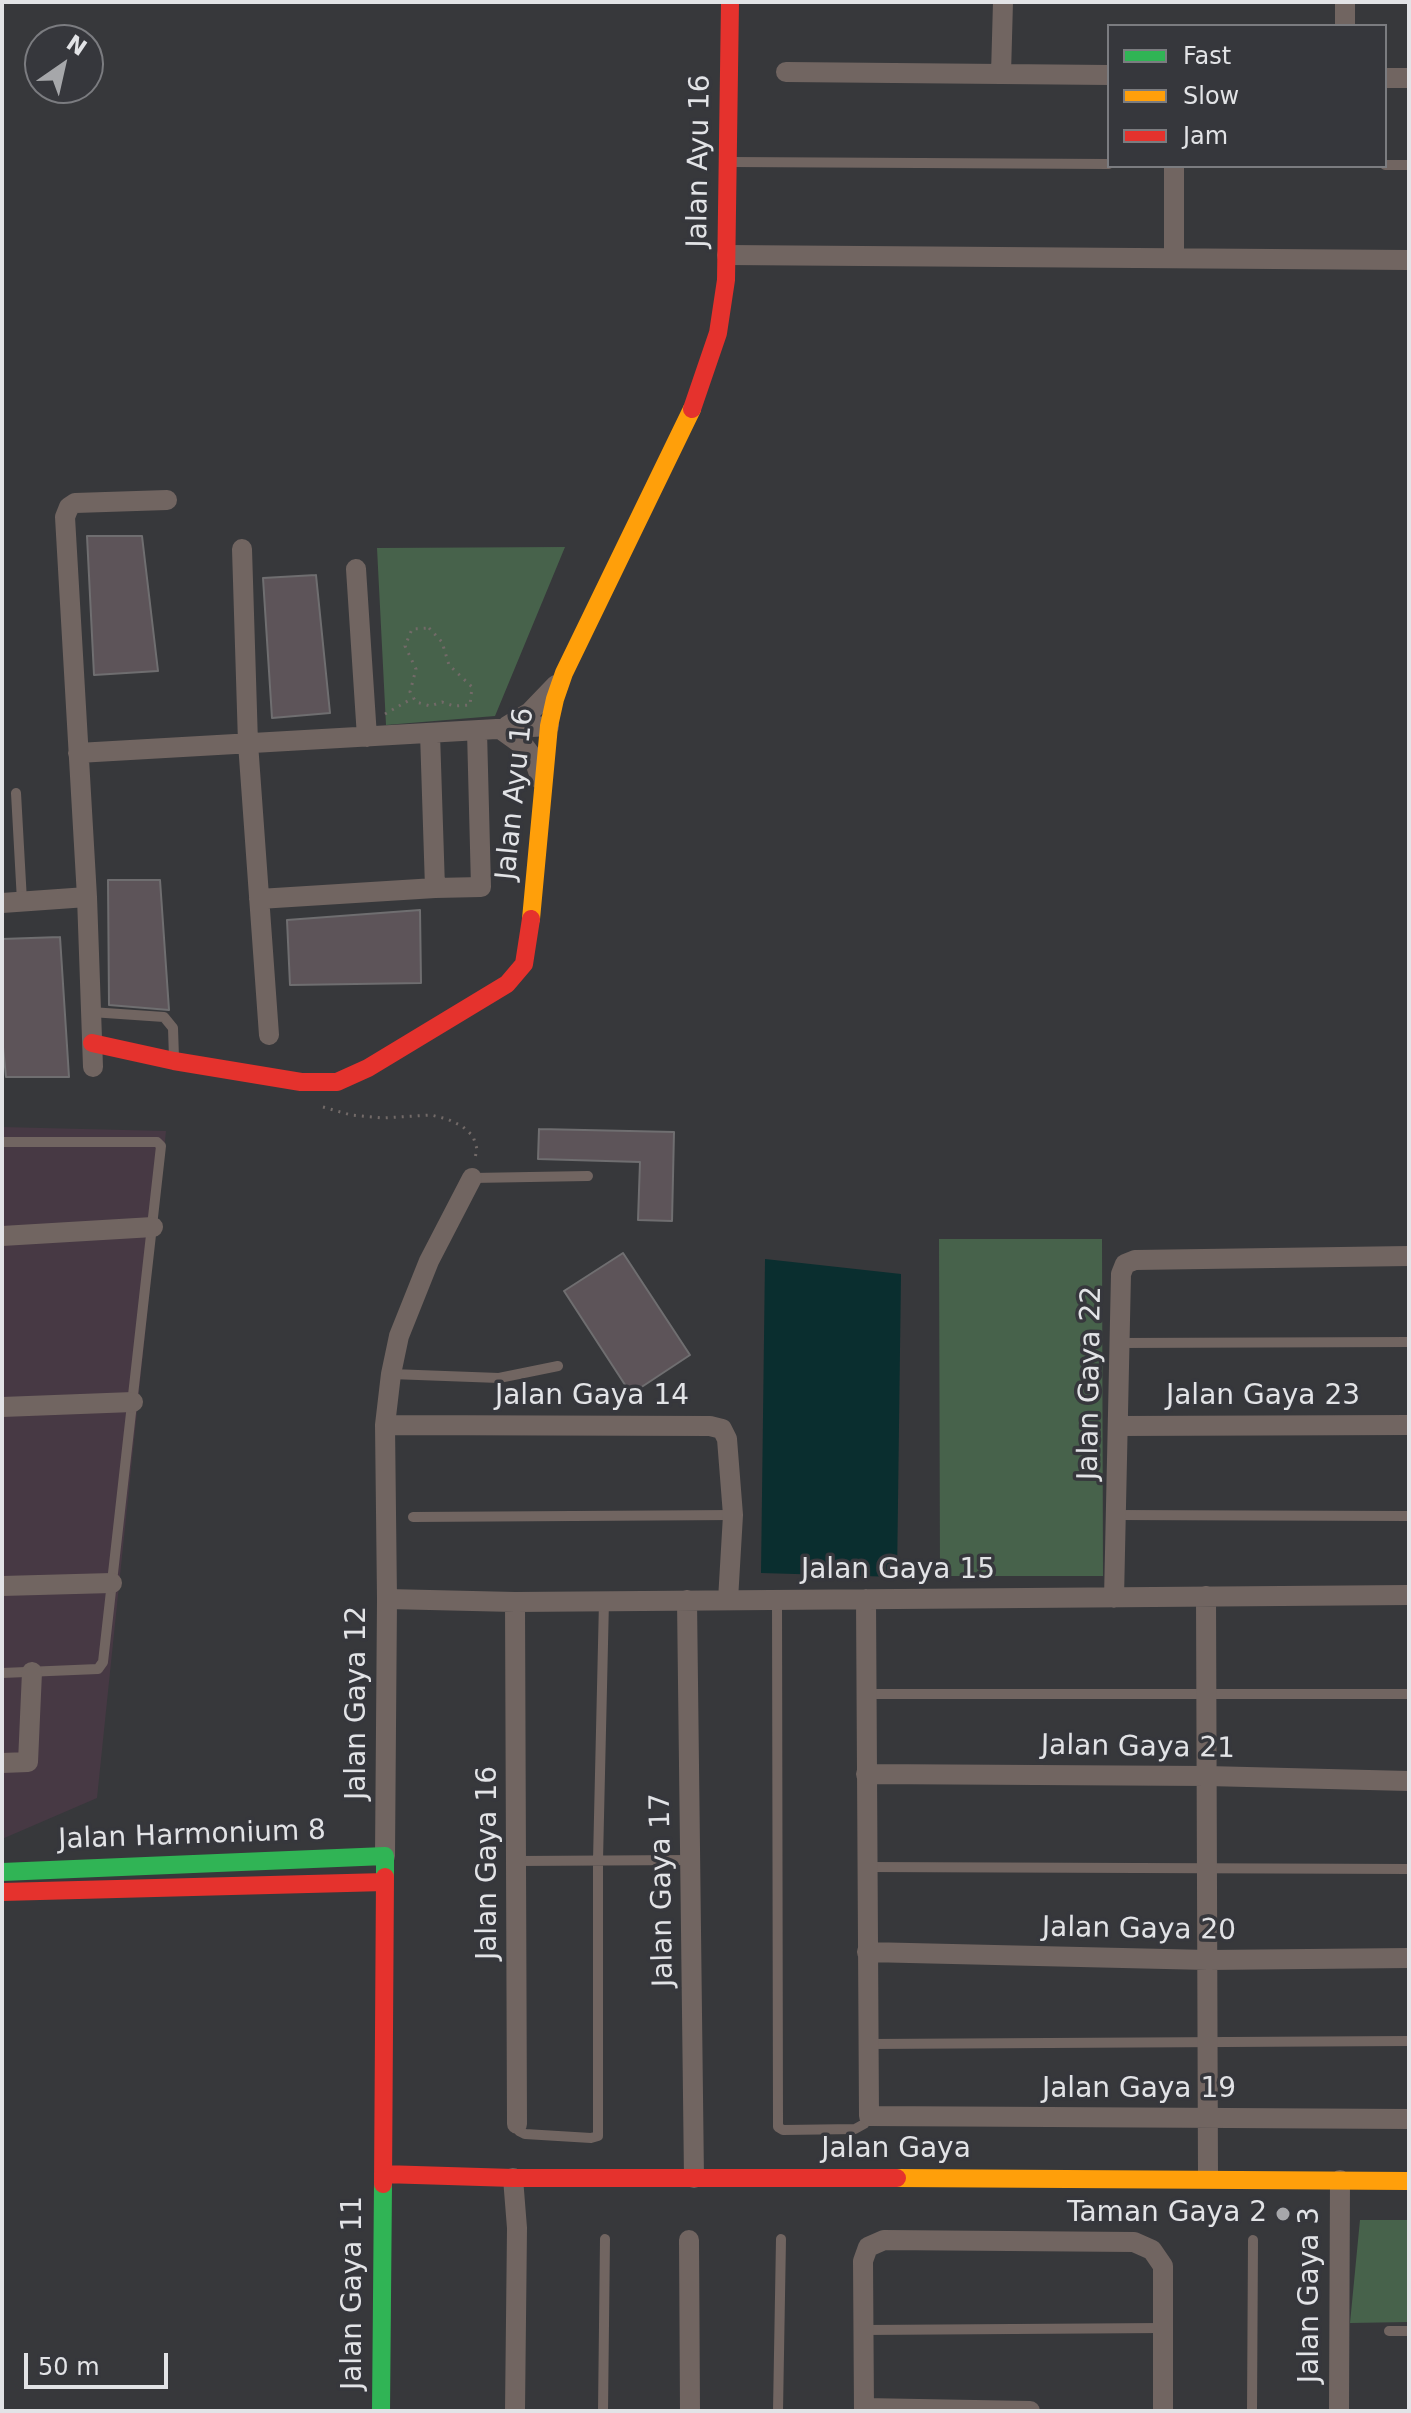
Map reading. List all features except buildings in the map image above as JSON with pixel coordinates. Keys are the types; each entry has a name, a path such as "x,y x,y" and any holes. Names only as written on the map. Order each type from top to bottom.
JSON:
{"street":[{"name":"Jalan Ayu 16","path":"92,1043 174,1061 312,1083 337,1082 350,1078 507,984 517,975 528,948 549,726 564,673 695,402 709,365 723,306 727,255 730,2"},
{"path":"1001,74 1003,2"},
{"path":"1345,2 1345,24"},
{"path":"786,72 1107,75"},
{"path":"1387,78 1409,78"},
{"path":"1174,168 1174,258"},
{"path":"727,255 1409,260"},
{"path":"93,1067 66,511 75,503 167,500"},
{"path":"242,549 248,743 269,1035"},
{"path":"356,569 367,737"},
{"path":"500,729 530,712 564,673"},
{"path":"78,753 549,726"},
{"path":"500,729 513,737 534,759 543,787"},
{"path":"259,899 481,887 477,731"},
{"path":"430,733 435,888"},
{"path":"12,902 87,897"},
{"name":"Jalan Gaya 12","path":"383,2174 387,1599 385,1425 399,1336 429,1261 472,1178"},
{"path":"2,1236 153,1227"},
{"name":"Jalan Gaya 22","path":"1114,1598 1122,1268 1130,1261 1409,1256"},
{"path":"2,1407 133,1402"},
{"name":"Jalan Gaya 14","path":"385,1425 710,1426 722,1429 727,1439 733,1515 728,1600"},
{"name":"Jalan Gaya 23","path":"1118,1426 1409,1425"},
{"path":"2,1586 112,1583"},
{"name":"Jalan Gaya 15","path":"387,1599 515,1602 1409,1595"},
{"path":"1206,1596 1208,2178"},
{"path":"866,1599 869,2116"},
{"name":"Jalan Gaya 17","path":"687,1600 694,2178"},
{"name":"Jalan Gaya 16","path":"515,1602 517,2124"},
{"path":"2,1763 28,1762 32,1672"},
{"name":"Jalan Gaya 21","path":"866,1774 1409,1781"},
{"name":"Jalan Harmonium 8","path":"2,1872 385,1856"},
{"name":"Jalan Harmonium 8","path":"2,1892 385,1882"},
{"name":"Jalan Gaya 20","path":"867,1952 1208,1960 1409,1958"},
{"name":"Jalan Gaya 19","path":"869,2116 1409,2119"},
{"name":"Jalan Gaya","path":"383,2174 513,2178 1409,2181"},
{"name":"Jalan Gaya 11","path":"381,2411 383,2174"},
{"path":"513,2178 517,2228 515,2411"},
{"name":"Jalan Gaya 3","path":"1339,2411 1346,2330 1340,2180"},
{"path":"689,2240 690,2411"},
{"path":"1030,2411 864,2410 863,2261 868,2247 884,2240 1134,2242 1152,2250 1163,2266 1163,2411"}],"lane":[{"path":"728,162 1107,164"},
{"path":"1387,165 1409,165"},
{"path":"12,902 16,793"},
{"path":"91,1012 164,1017 173,1028 174,1061"},
{"path":"2,1142 157,1142 161,1146 102,1665 98,1669 2,1673"},
{"path":"472,1178 588,1176"},
{"path":"1119,1343 1409,1342"},
{"path":"391,1374 499,1378 558,1366"},
{"path":"413,1517 733,1515"},
{"path":"1116,1515 1409,1516"},
{"path":"777,1600 778,2127 783,2130 855,2129 864,2124 869,2116"},
{"path":"517,2124 519,2131 525,2134 598,2136 598,1860 604,1601"},
{"path":"866,1694 1409,1694"},
{"path":"517,1861 690,1860"},
{"path":"867,1867 1409,1869"},
{"path":"868,2044 1409,2041"},
{"path":"603,2411 605,2239"},
{"path":"778,2411 781,2239"},
{"path":"1252,2411 1253,2240"},
{"path":"864,2330 1163,2328"},
{"path":"1389,2331 1409,2331"}],"path":[{"path":"429,628 442,642 449,665 472,687 470,705 454,706 442,702 430,706 416,702 414,698 410,692 416,669 405,646 412,629 429,628"},
{"path":"385,713 414,698"},
{"path":"312,1083 319,1104 328,1110 383,1118 431,1115 462,1126 473,1136 477,1149 472,1178"}],"shaded area":[{"path":"2,1127 166,1131 97,1798 2,1839"}],"green space":[{"path":"565,547 495,716 386,725 377,548"},
{"path":"939,1239 1102,1239 1103,1576 940,1576"},
{"path":"1360,2220 1409,2220 1409,2322 1350,2323"}],"water":[{"path":"765,1259 901,1274 897,1577 761,1573"}],"traffic: fast":[{"path":"2,1872 385,1856 385,1877"},
{"path":"381,2411 383,2184"}],"traffic: slow":[{"path":"531,919 549,726 555,699 564,673 692,409"},
{"path":"897,2178 1409,2181"}],"traffic: jam":[{"path":"692,409 718,333 726,280 730,2"},
{"path":"92,1043 174,1061 301,1082 337,1082 368,1068 507,984 524,964 531,919"},
{"path":"383,2184 385,1877"},
{"path":"2,1892 385,1882"},
{"path":"383,2174 513,2178 897,2178"}],"place":[{"name":"Taman Gaya 2","path":"1283,2214"}]}
